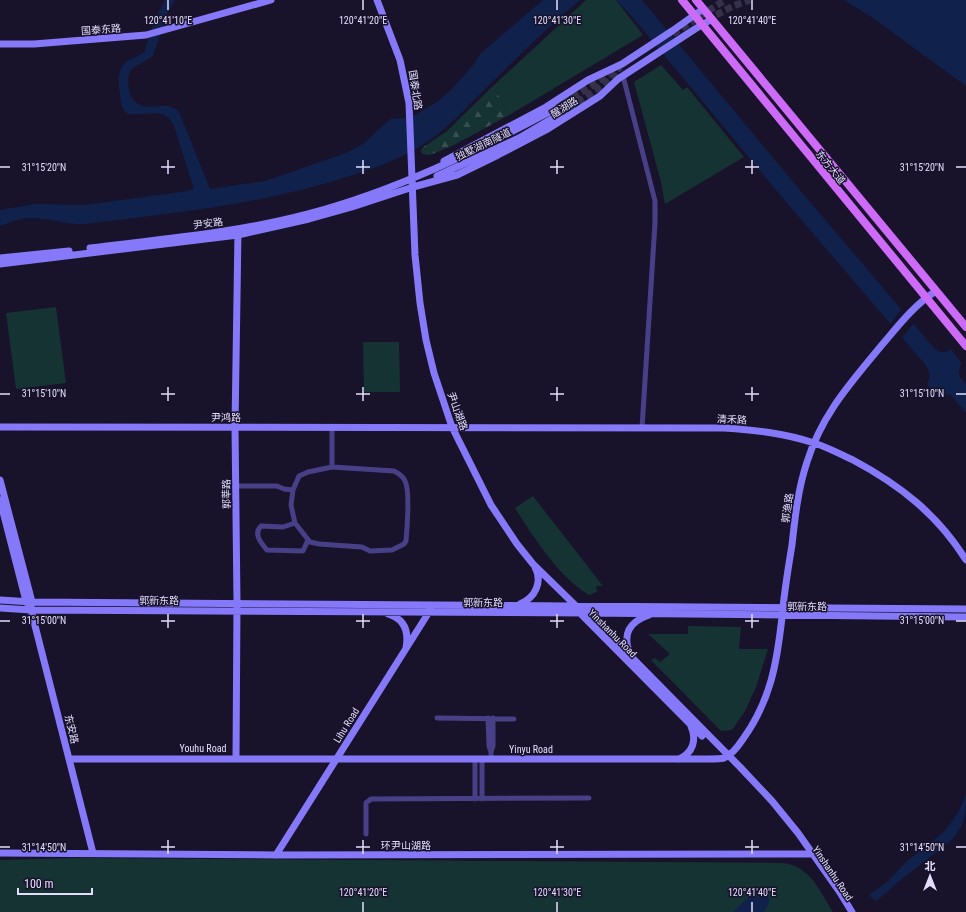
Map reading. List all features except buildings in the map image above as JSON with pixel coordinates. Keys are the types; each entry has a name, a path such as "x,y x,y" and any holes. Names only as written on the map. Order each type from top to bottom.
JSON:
{"main road":[{"name":"东方大道","path":"682,0 966,346"},
{"name":"东方大道","path":"696,0 966,327"}],"street":[{"name":"国泰东路","path":"0,44 34,44 146,35 163,32 271,0"},
{"name":"国泰北路","path":"377,0 400,60 409,103 413,187"},
{"name":"醒湖路","path":"412,179 466,148 546,106 588,80 622,64 703,9"},
{"name":"醒湖路","path":"413,187 456,175 546,130 600,96 623,76 679,39 712,20"},
{"path":"623,76 655,201 655,224 642,428"},
{"name":"独墅湖南隧道","path":"412,179 557,111 539,127 501,147 413,187"},
{"name":"尹安路","path":"0,258 238,232 307,214 387,189 412,179"},
{"name":"尹安路","path":"0,264 238,232 309,219 413,187"},
{"name":"尹山湖路","path":"413,187 415,255 420,303 426,340 452,427 491,505 517,544 533,564 576,606"},
{"name":"郭莘路","path":"236,758 237,607 235,427 238,232"},
{"name":"郭渔路","path":"726,757 739,745 749,731 764,700 771,680 777,657 799,491 807,462 821,425 839,397 909,313 926,297 936,291"},
{"name":"尹鸿路","path":"0,427 452,427"},
{"path":"332,427 332,467"},
{"name":"清禾路","path":"452,427 724,428 762,430 814,443 834,451 875,472 904,492 936,520 952,539 966,560"},
{"path":"332,467 394,471 401,475 406,482 406,540 404,544 392,550 370,551 362,547 319,544 308,540 295,523 291,505 293,490 299,476 308,472 332,467"},
{"name":"东安路","path":"0,480 31,610 94,853"},
{"path":"236,486 277,486 284,489 293,490"},
{"name":"东安路","path":"0,500 29,602"},
{"path":"295,523 283,527 261,526 258,529 257,535 267,550 303,551 308,540"},
{"path":"516,605 529,599 536,590 538,572 533,564"},
{"name":"郭新东路","path":"0,600 380,612 430,608 516,605 966,617"},
{"name":"Yinshanhu Road","path":"576,606 579,613 690,724 726,757"},
{"name":"Yinshanhu Road","path":"576,606 588,613 631,656 726,757 810,854 839,891 852,912"},
{"name":"郭新东路","path":"0,608 31,610 237,607 430,608 652,614 966,609"},
{"name":"Lihu Road","path":"276,855 406,650 430,608"},
{"path":"380,612 397,617 404,625 407,633 406,650"},
{"path":"631,656 626,642 629,629 638,619 652,614"},
{"path":"437,718 514,719"},
{"path":"491,718 493,746 491,755"},
{"path":"679,759 687,755 693,744 694,733 690,724"},
{"name":"Yinyu Road","path":"337,759 479,759 491,755 679,759 726,757"},
{"name":"Youhu Road","path":"69,759 337,759"},
{"path":"479,759 482,799"},
{"path":"476,799 479,759"},
{"path":"366,834 366,805 369,800 589,798"},
{"name":"环尹山湖路","path":"0,853 276,855 810,854"},
{"name":"Yinshanhu Road","path":"810,854 847,912"}],"green space":[{"path":"586,0 616,0 643,35 509,114 493,86"},
{"path":"661,65 683,90 687,87 744,157 665,204 661,182 634,82"},
{"path":"493,86 509,114 511,114 452,146 430,155 422,154 422,148 447,131"},
{"path":"56,307 66,383 16,389 6,313"},
{"path":"363,342 399,342 400,392 364,392"},
{"path":"533,496 603,586 596,586 597,592 589,595 578,588 558,568 530,531 515,508"},
{"path":"688,626 741,627 739,649 768,649 756,687 745,711 732,730 721,731 651,660 655,658 660,662 670,654 648,634 688,634"},
{"path":"76,858 783,863 793,865 807,874 833,912 0,912 0,860"}],"water":[{"path":"165,0 175,0 168,12 153,55 130,71 128,81 129,92 134,101 143,106 166,106 179,112 210,189 265,181 346,153 363,144 390,119 404,118 415,115 438,101 452,89 474,64 481,53 543,0 580,0 543,33 444,129 421,146 381,165 318,186 252,201 153,216 86,224 27,218 16,220 0,226 0,210 35,204 84,205 188,191 193,189 174,126 170,120 165,116 154,113 135,115 128,114 123,108 121,100 119,85 120,71 125,63 145,51 153,25"},
{"path":"616,0 642,0 799,189 934,348 942,352 946,352 950,349 961,362 959,376 966,385 966,413 951,395 944,394 939,397 927,384 929,373 924,363 781,196 629,13"},
{"path":"844,0 966,0 966,86 873,18"},
{"path":"966,794 966,808 963,822 953,839 875,901 870,894 886,883 907,861 944,832 958,813"},
{"path":"757,889 762,890 769,898 769,904 764,912 733,912"}],"pier":[{"path":"902,308 914,323 901,339 889,326"}],"tunnel":[{"path":"673,34 725,0"},
{"path":"707,20 733,6 750,0"},
{"path":"555,109 621,67"},
{"path":"560,114 620,74"}]}
